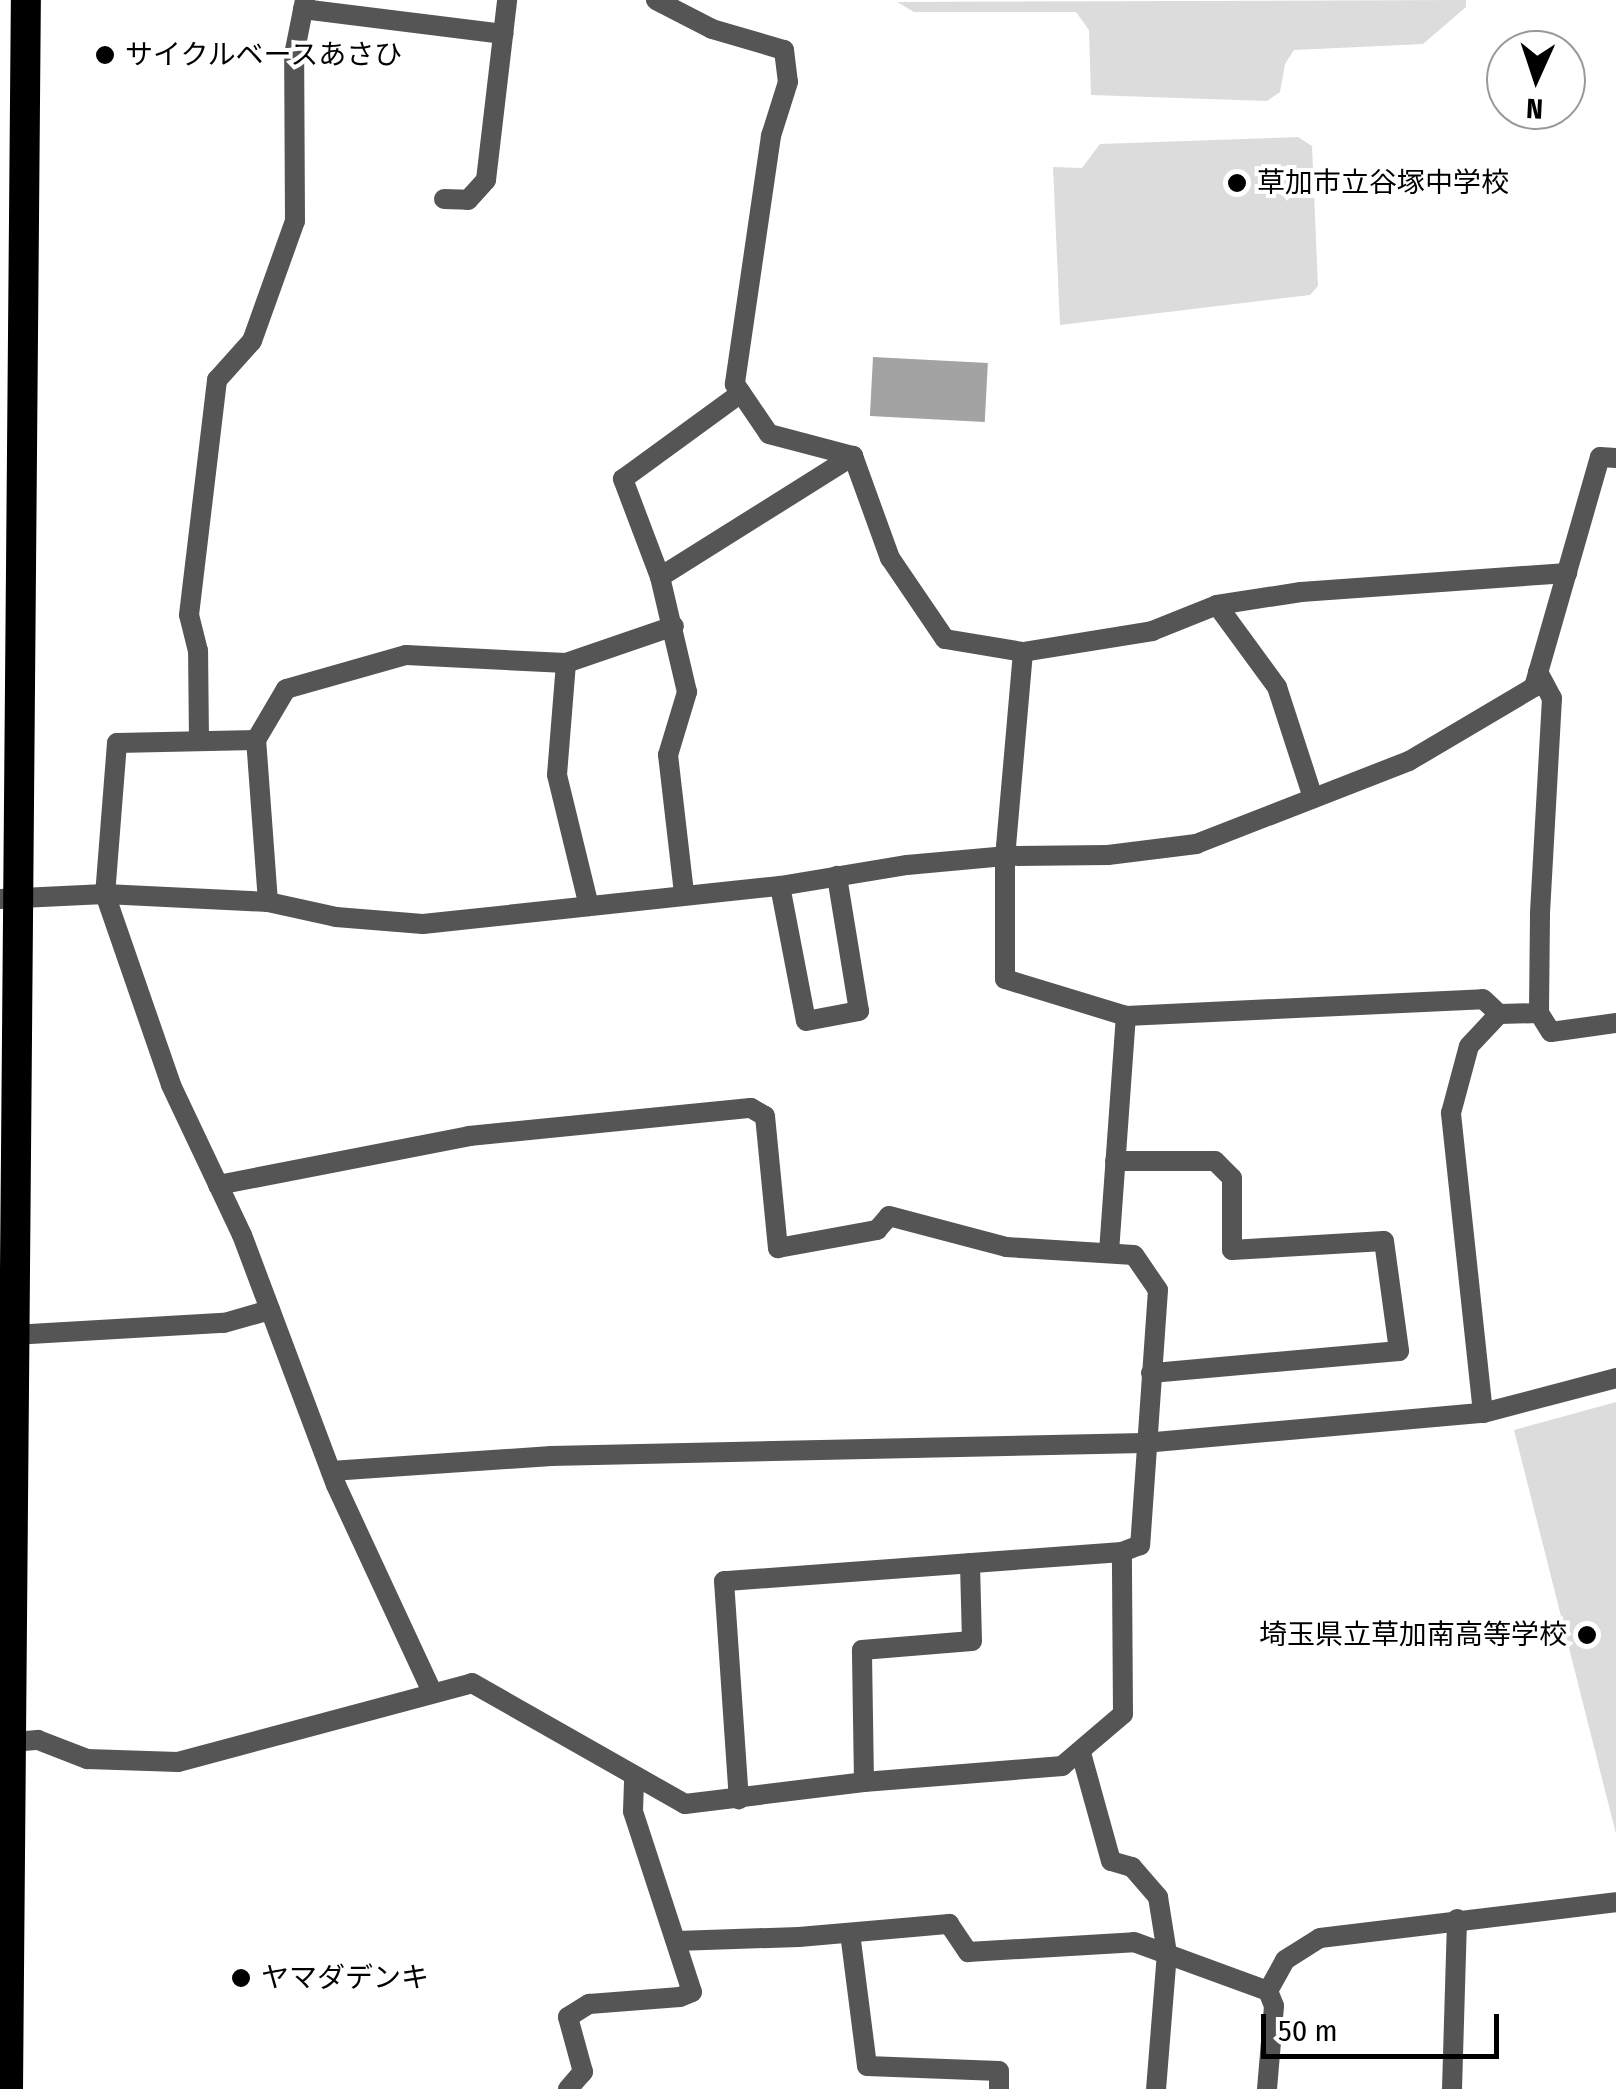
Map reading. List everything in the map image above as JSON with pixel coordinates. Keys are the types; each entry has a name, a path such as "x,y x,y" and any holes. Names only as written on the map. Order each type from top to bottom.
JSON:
{"highway":[{"path":"8,2089 4,1743 14,1335 8,898 26,0"}],"street":[{"path":"444,198 468,200 486,180 507,0"},
{"path":"656,0 712,29 784,50 789,61 788,82 771,136 735,384 769,434 854,456"},
{"path":"198,742 198,651 189,615 218,380 252,341 295,221 294,55 304,4 503,34"},
{"path":"684,894 668,756 687,692 660,577 622,479 741,393"},
{"path":"660,577 854,456"},
{"path":"854,456 890,558 945,639 1023,652 1152,630 1218,605 1301,592 1567,573"},
{"path":"8,898 106,894 268,902 336,917 422,924 780,886 1005,856 1108,855 1196,844 1409,761 1534,688 1600,457 1616,458"},
{"path":"1218,605 1277,687 1312,798"},
{"path":"268,902 256,740 286,689 406,655 566,664 674,626"},
{"path":"1023,652 1005,856 1005,978 1126,1016 1484,999 1499,1014"},
{"path":"566,664 558,775 590,906"},
{"path":"1538,672 1552,698 1540,915 1539,1013 1552,1032 1616,1023"},
{"path":"256,740 117,743 106,894 171,1085 270,1310 330,1471 432,1692"},
{"path":"780,886 806,1021 858,1011 836,876"},
{"path":"1483,1413 1451,1113 1468,1046 1499,1014 1539,1013"},
{"path":"1109,1252 1126,1016"},
{"path":"218,1185 469,1136 751,1108 764,1116 778,1248 877,1230 889,1216 1006,1247 1134,1255 1158,1290 1144,1443 1140,1545 1122,1552 724,1581 738,1799"},
{"path":"1115,1161 1215,1161 1232,1178 1232,1250 1384,1241 1400,1351 1151,1373"},
{"path":"14,1335 224,1322 270,1310"},
{"path":"330,1471 551,1456 1144,1443 1483,1413 1616,1378"},
{"path":"4,1743 38,1740 86,1759 178,1762 472,1683 685,1804 864,1782 1062,1766 1123,1714 1122,1552"},
{"path":"864,1782 862,1650 972,1641 970,1563"},
{"path":"1081,1752 1112,1861 1132,1866 1158,1897 1167,1953 1156,2089"},
{"path":"568,2089 583,2072 568,2017 589,2004 680,1997 692,1992 633,1811 634,1778"},
{"path":"1268,1991 1286,1960 1320,1938 1616,1902"},
{"path":"1452,2089 1456,1919"},
{"path":"677,1942 948,1924 968,1952 1134,1942 1268,1991 1274,2006 1267,2089"},
{"path":"850,1933 866,2066 998,2071 999,2089"}],"shaded area":[{"path":"1466,0 1466,7 1423,44 1294,50 1285,64 1280,92 1267,101 1091,95 1089,30 1076,12 914,12 897,2"},
{"path":"1298,137 1312,146 1318,286 1310,295 1060,325 1053,167 1082,168 1100,144"},
{"path":"873,357 988,363 985,422 870,416"},
{"path":"1616,1402 1616,1834 1514,1430"}],"place":[{"name":"サイクルベースあさひ","path":"105,55"},
{"name":"草加市立谷塚中学校","path":"1237,183"},
{"name":"埼玉県立草加南高等学校","path":"1587,1635"},
{"name":"ヤマダデンキ","path":"241,1978"}]}
